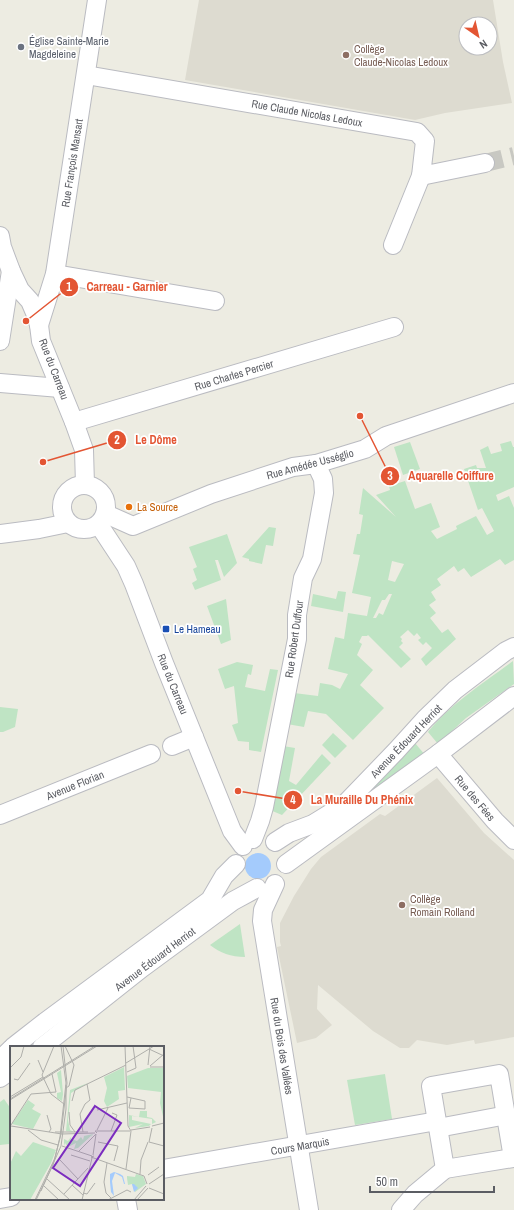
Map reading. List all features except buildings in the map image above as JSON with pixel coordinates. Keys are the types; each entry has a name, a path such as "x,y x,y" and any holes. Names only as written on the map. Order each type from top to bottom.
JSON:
{"street":[{"name":"Rue François Mansart","path":"39,325 55,274 97,0"},
{"name":"Rue Claude Nicolas Ledoux","path":"86,75 417,132 425,141 421,176 393,245"},
{"path":"421,176 485,163"},
{"name":"Rue du Carreau","path":"1,243 11,271 20,290 30,301 39,325 41,341 84,450 85,485"},
{"path":"0,341 11,271"},
{"path":"55,274 215,301"},
{"name":"Rue Charles Percier","path":"74,422 394,327"},
{"path":"0,383 60,388"},
{"name":"Rue Amédée Usséglio","path":"102,519 133,526 210,494 293,467 316,464 365,449 386,436 514,393"},
{"name":"Rue Robert Duffour","path":"248,842 260,821 264,807 296,639 297,615 303,578 312,559 324,493 323,479 316,464"},
{"path":"85,485 98,489 106,500 107,507 102,519 93,528 80,530 73,527 68,523 62,511 64,498 72,488 85,485"},
{"name":"Rue du Carreau","path":"102,519 134,584 232,831 248,842"},
{"path":"0,534 39,529 68,523"},
{"name":"Avenue Édouard Herriot","path":"275,842 289,833 313,824 344,805 424,720 455,690 511,651"},
{"name":"Avenue Édouard Herriot","path":"286,864 438,754 514,696"},
{"path":"172,746 194,737"},
{"name":"Avenue Florian","path":"0,815 151,754"},
{"name":"Rue des Fées","path":"438,754 495,821 514,840"},
{"path":"261,838 275,842 281,848 285,856 286,864 281,878 275,884 263,888 249,886 244,882 237,871 236,864 239,851 248,842 261,838"},
{"name":"Avenue Édouard Herriot","path":"15,1046 210,900 224,876 236,864"},
{"name":"Rue du Bois des Vallées","path":"275,884 263,910 262,921 309,1210"},
{"name":"Avenue Édouard Herriot","path":"46,1046 63,1041 142,968 233,901 257,888"},
{"name":"Avenue Édouard Herriot","path":"63,1041 55,1026 59,1020 106,988 119,968"},
{"name":"Avenue Édouard Herriot","path":"0,1060 10,1050"},
{"path":"0,1078 10,1071"},
{"path":"401,1210 415,1194 445,1169 513,1158 499,1074 431,1086 445,1169"},
{"name":"Cours Marquis","path":"164,1169 298,1145 507,1115"},
{"path":"0,1199 10,1196"},
{"path":"126,1200 128,1210"}],"shaded area":[{"name":"Collège Claude-Nicolas Ledoux","path":"199,0 493,0 496,16 458,16 458,56 498,56 498,31 512,103 445,113 415,120 185,80"},
{"name":"Collège Romain Rolland","path":"437,778 484,833 514,860 514,1037 475,1044 474,1040 447,1045 417,1040 409,1048 400,1048 373,1031 318,985 317,1009 332,1025 316,1038 297,1043 277,947 281,946 280,923 294,896 311,869 321,857 380,814 385,816"}],"green space":[{"path":"511,441 514,447 514,487 496,495 498,501 509,496 514,508 514,560 505,565 500,559 471,577 464,568 458,572 454,566 437,579 441,585 431,592 436,600 429,605 436,613 430,618 442,633 448,629 456,639 426,666 421,659 432,648 426,642 423,645 418,640 421,638 417,633 414,636 408,630 400,637 403,643 399,647 411,659 401,668 368,635 362,636 359,642 362,644 357,655 373,670 360,685 384,708 353,740 326,714 308,711 304,727 287,724 294,693 318,696 320,683 332,685 340,689 348,674 328,669 335,637 344,639 348,613 367,616 371,597 352,593 360,555 353,554 357,534 360,534 363,515 359,514 363,488 396,517 376,495 390,490 389,486 405,481 415,509 431,503 440,527 431,531 437,539 457,529 456,526 476,516 487,535 494,531 482,508 478,510 464,469 476,465 477,468 486,468 480,450 488,446 491,454 502,451 500,444","holes":["392,561 404,564 395,582 388,580","389,594 392,594 383,615 379,613 376,618 373,618 382,600 385,600"]},
{"path":"410,442 420,469 403,475 394,447"},
{"path":"269,527 276,528 273,546 266,545 262,564 249,561 249,559 242,557"},
{"path":"227,534 237,563 224,577 218,560 215,560 221,580 195,590 192,583 197,580 193,569 197,567 189,547"},
{"path":"338,591 346,592 343,612 311,606 313,594 336,599"},
{"path":"226,599 231,640 221,644 207,606"},
{"path":"513,661 514,684 466,718 438,744 428,732 437,722 468,694"},
{"path":"237,662 253,665 251,675 248,674 245,687 265,691 270,669 278,670 261,752 249,750 249,742 238,741 232,725 238,723 234,686 225,689 218,669"},
{"path":"0,707 18,709 15,727 3,732 0,732"},
{"path":"333,733 347,746 335,758 322,745"},
{"path":"415,743 425,755 371,794 367,794"},
{"path":"283,746 295,748 289,781 296,785 322,754 331,763 282,815 270,810"},
{"path":"240,924 245,957 226,954 210,945"},
{"path":"385,1074 392,1119 355,1125 347,1080"},
{"path":"4,1099 10,1108 10,1149 9,1144 0,1145 0,1102"}],"water":[{"path":"258,853 267,857 271,866 267,875 258,879 249,875 245,866 249,857"}],"tunnel":[{"path":"485,163 514,156"}],"place":[{"name":"Église Sainte-Marie Magdeleine","path":"21,47"},
{"name":"Collège Claude-Nicolas Ledoux","path":"346,55"},
{"name":"Carreau - Garnier","path":"26,321"},
{"name":"Aquarelle Coiffure","path":"360,416"},
{"name":"Le Dôme","path":"43,462"},
{"name":"La Source","path":"129,507"},
{"name":"Le Hameau","path":"166,629"},
{"name":"La Muraille Du Phénix","path":"238,791"},
{"name":"Collège Romain Rolland","path":"402,905"}]}
